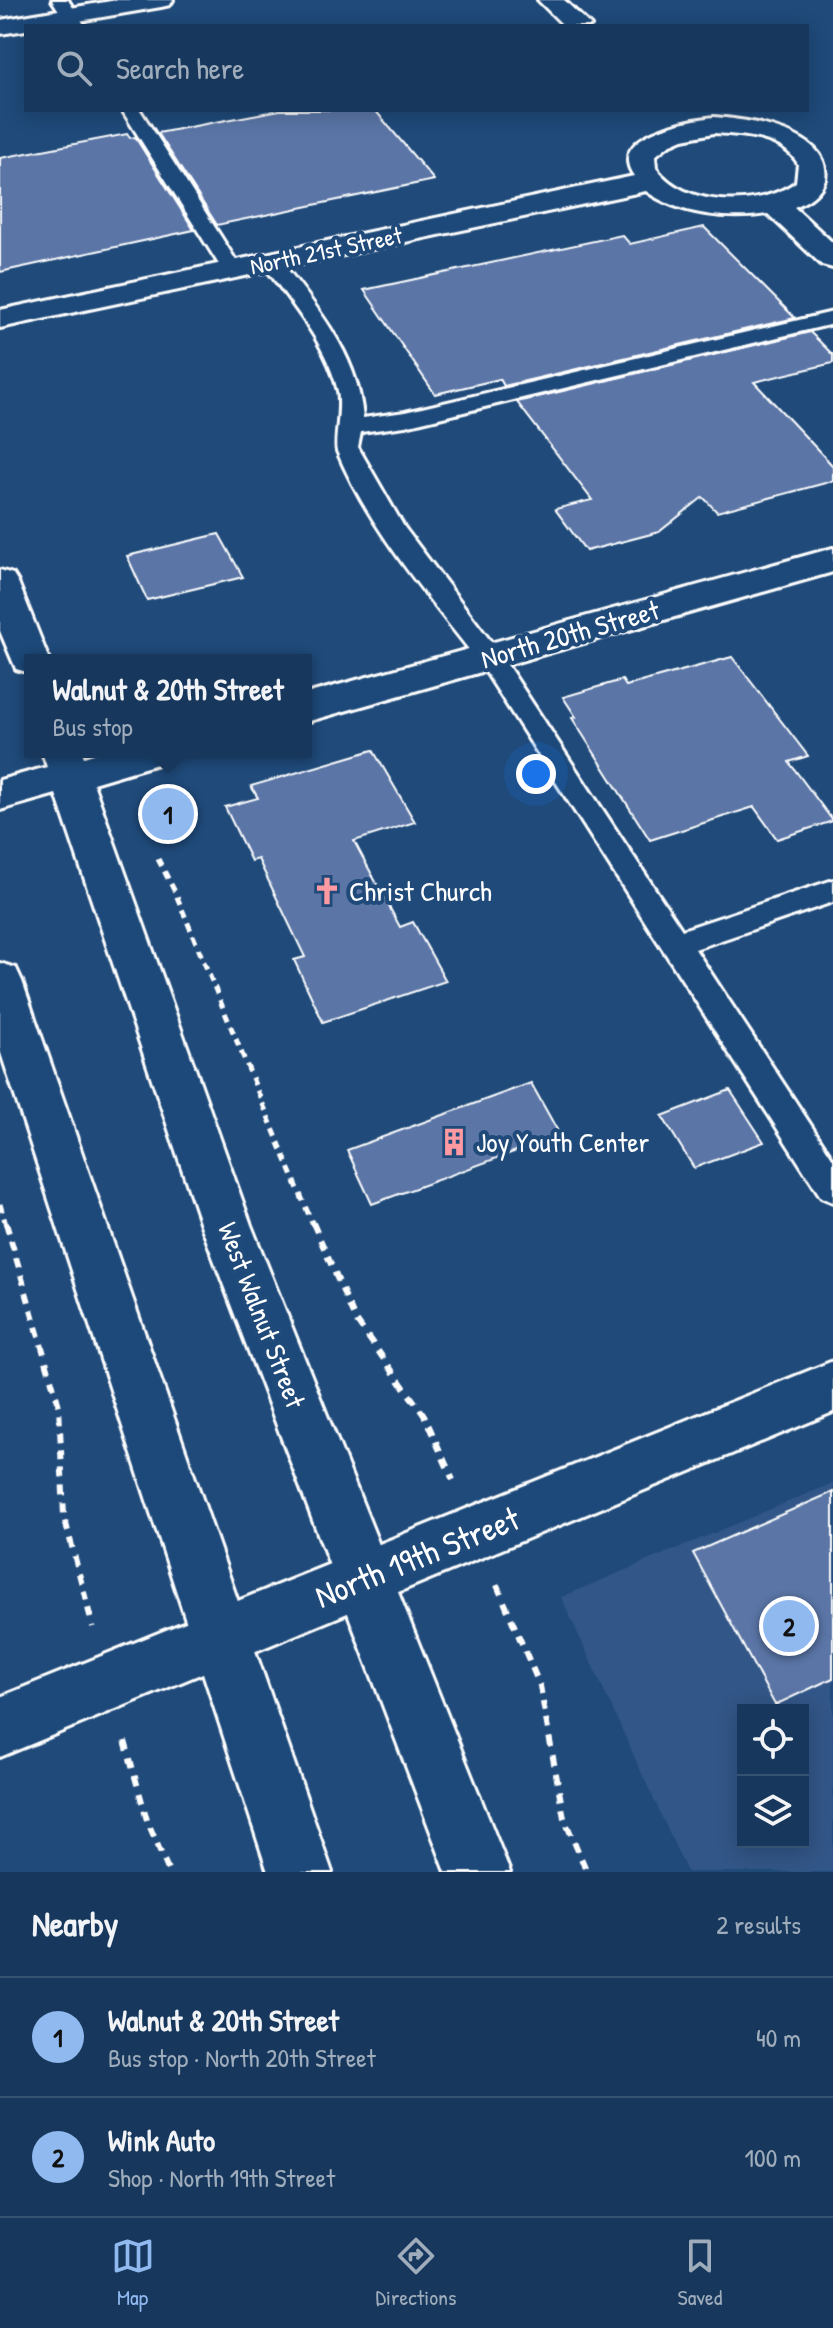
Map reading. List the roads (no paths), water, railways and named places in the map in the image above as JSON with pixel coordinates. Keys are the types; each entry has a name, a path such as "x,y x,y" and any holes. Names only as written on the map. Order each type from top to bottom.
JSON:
{"street":[{"path":"0,27 161,0"},
{"path":"550,0 577,24"},
{"path":"681,118 764,131 801,149 811,161 814,174 808,186 774,204 720,207 668,193 651,181 643,168 643,155 652,142 668,133 681,118"},
{"name":"North 21st Street","path":"0,319 651,181"},
{"path":"774,204 833,259"},
{"name":"North 20th Street","path":"312,706 833,560"},
{"path":"0,582 28,654"},
{"path":"0,795 66,763 104,758"},
{"name":"West Walnut Street","path":"66,763 226,1225 478,1872"},
{"path":"0,981 300,1872"},
{"name":"North 19th Street","path":"0,1727 833,1386"}],"lane":[{"path":"132,112 232,270"},
{"path":"271,261 341,362 353,396 354,426 347,447 361,477 438,592 489,657 833,1187"},
{"path":"354,426 405,419 833,318"},
{"path":"677,943 833,891"}],"place":[{"name":"Walnut & 20th Street","path":"168,814"},
{"name":"Christ Church","path":"327,891"},
{"name":"Joy Youth Center","path":"454,1142"},
{"name":"Wink Auto","path":"789,1626"}]}
